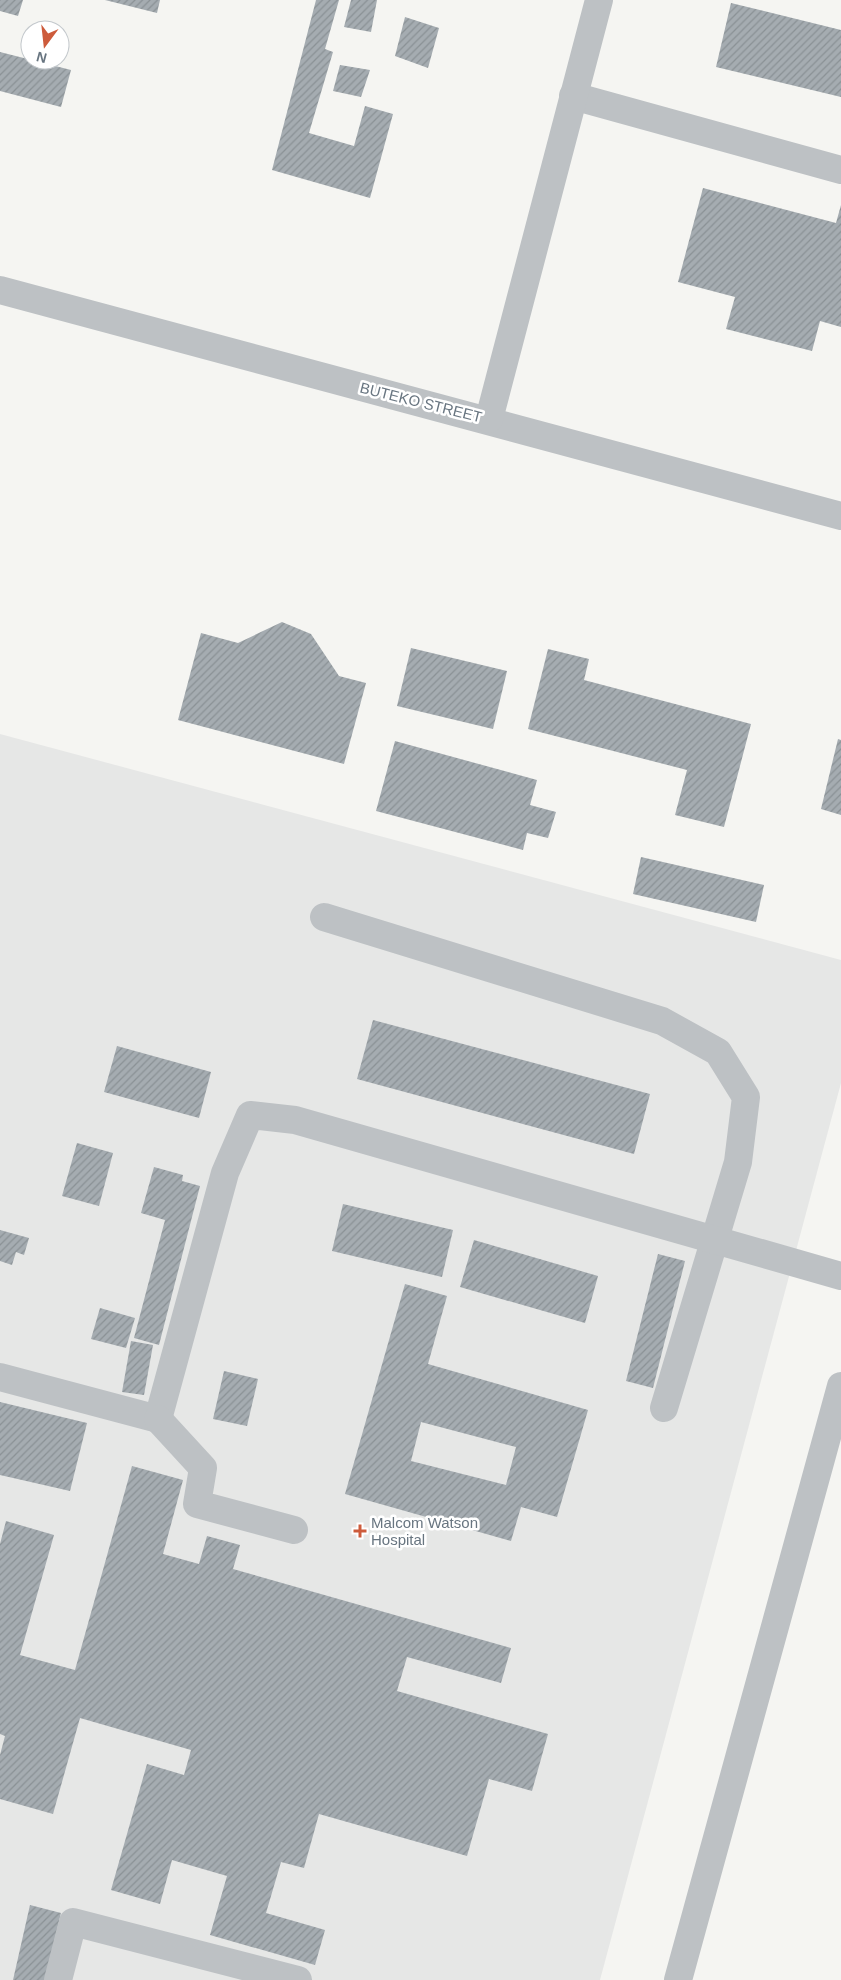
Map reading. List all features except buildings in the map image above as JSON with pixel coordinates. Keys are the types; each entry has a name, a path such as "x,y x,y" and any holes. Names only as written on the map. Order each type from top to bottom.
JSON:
{"street":[{"path":"489,420 599,0"},
{"path":"573,96 841,170"},
{"name":"BUTEKO STREET","path":"0,290 841,516"},
{"path":"324,917 662,1021 718,1052 746,1097 738,1162 664,1408"},
{"path":"158,1419 225,1173 250,1114 295,1120 841,1276"},
{"path":"0,1377 158,1419 203,1468 197,1504 294,1530"},
{"path":"678,1980 841,1386"},
{"path":"58,1980 73,1922 247,1974 298,1980"}],"shaded area":[{"name":"Malcom Watson Hospital","path":"0,734 841,960 841,1083 600,1980 0,1980"}],"place":[{"name":"Malcom Watson Hospital","path":"360,1531"}]}
